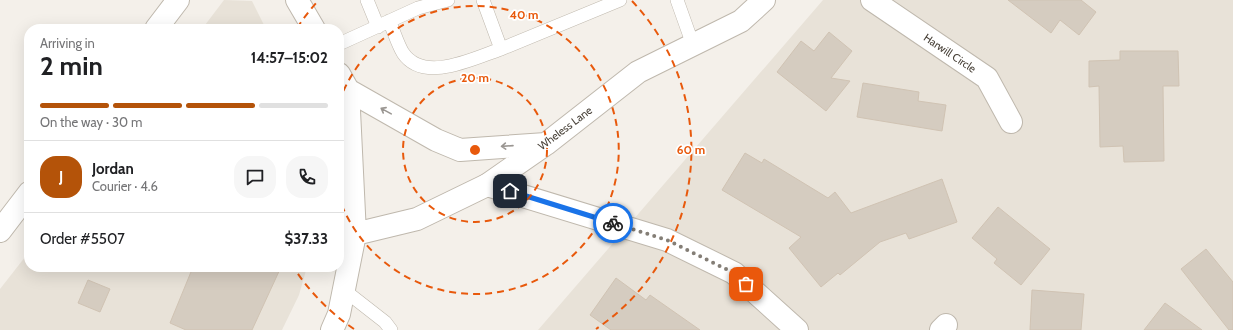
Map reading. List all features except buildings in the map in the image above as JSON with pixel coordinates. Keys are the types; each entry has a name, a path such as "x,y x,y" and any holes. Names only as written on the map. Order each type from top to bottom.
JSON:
{"street":[{"path":"160,24 178,0"},
{"path":"297,0 311,24"},
{"name":"Wheless Lane","path":"355,234 417,219 487,185 546,144 638,72 741,21 764,0"},
{"name":"Harwill Circle","path":"872,0 987,78 1011,122"},
{"path":"344,82 436,140 460,150 546,144"},
{"path":"332,330 339,314 344,290 344,266 355,234 344,82"},
{"path":"487,185 667,240 734,273 797,330"},
{"path":"0,231 24,200"}],"lane":[{"path":"367,0 404,53 415,64 433,68 450,66 501,48 620,0"},
{"path":"344,42 418,8 448,0"},
{"path":"483,0 501,48"},
{"path":"677,0 693,45"},
{"path":"344,290 385,322 391,330"}],"shaded area":[{"path":"224,0 252,1 264,24 206,24"},
{"path":"823,0 1233,0 1233,330 538,330"},
{"path":"24,258 24,272 306,272 299,295 282,330 0,330 0,289"}],"way so far":[{"path":"613,223 667,240 734,273 746,284"}],"route":[{"path":"510,191 613,223"}]}
